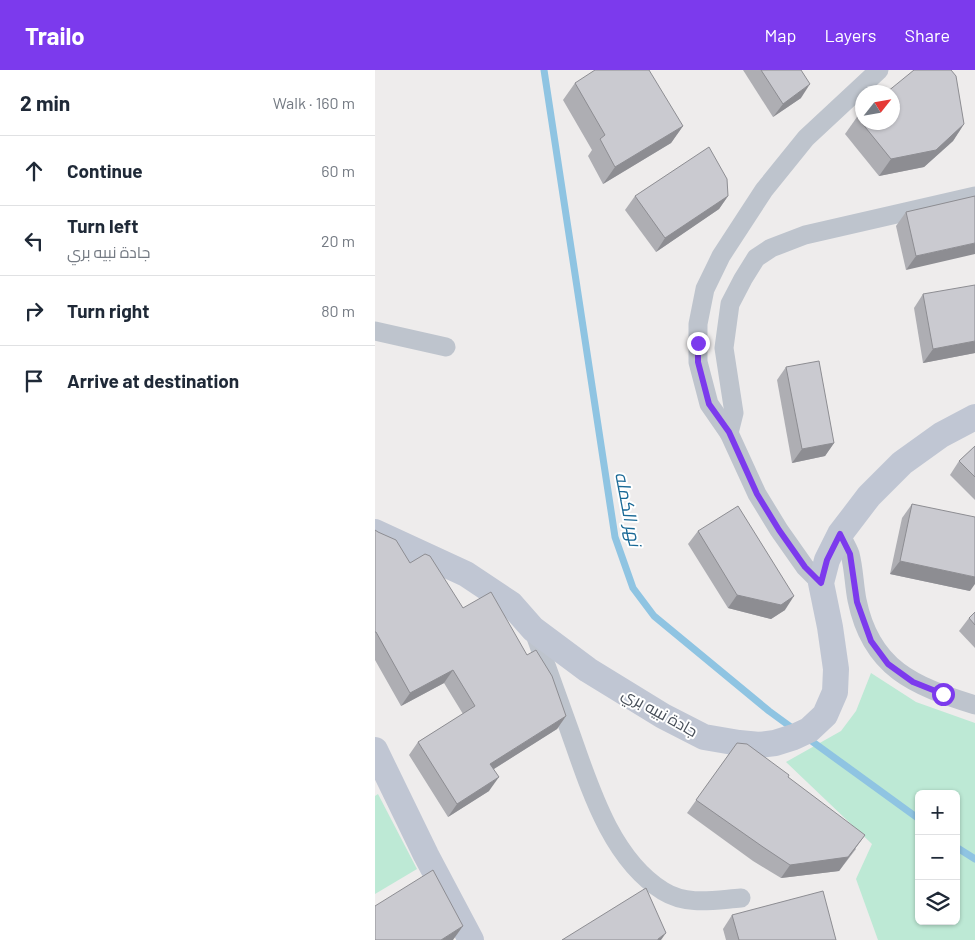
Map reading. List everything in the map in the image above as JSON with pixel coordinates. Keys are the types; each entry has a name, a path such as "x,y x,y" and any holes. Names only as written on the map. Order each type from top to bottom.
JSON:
{"street":[{"path":"821,583 805,567 779,530 757,494 729,432 709,404 698,362 698,324 705,289 721,256 764,190 806,138 879,70"},
{"path":"729,432 734,413 724,348 730,304 756,258 771,248 805,235 975,196"},
{"path":"375,330 446,347"},
{"name":"جادة نبيه بري","path":"375,532 466,574 511,604 533,629 603,680 663,716 704,737 760,745 775,743 809,730 825,715 835,692 836,669 821,583 827,560 840,534 869,496 902,464 941,435 975,417"},
{"path":"840,534 850,554 857,602 865,625 871,641 888,664 913,682 975,705"},
{"path":"533,629 585,774 607,824 621,849 636,869 651,904"},
{"path":"375,750 426,855 471,940"},
{"path":"636,869 664,892 693,902 741,898"}],"green space":[{"path":"871,673 916,702 975,723 975,940 878,940 856,879 872,844 786,762 841,731 856,711"},
{"path":"378,794 417,869 375,894 375,796"}],"building":[{"path":"595,70 649,70 683,126 615,167 600,139 605,135 575,83"},
{"path":"761,70 801,70 810,84 783,104"},
{"path":"914,70 951,70 956,76 964,124 936,150 891,159 868,130 900,130 900,85 896,85"},
{"path":"709,147 727,179 728,196 665,238 635,196"},
{"path":"975,196 975,243 916,256 906,212"},
{"path":"975,285 975,341 933,349 923,294"},
{"path":"819,361 834,443 802,449 786,367"},
{"path":"975,446 975,477 959,461"},
{"path":"912,504 975,517 975,577 900,561"},
{"path":"738,506 794,596 781,605 737,595 698,531"},
{"path":"375,530 396,540 410,563 425,554 430,556 463,608 491,592 527,655 536,650 552,676 566,716 490,764 499,777 457,804 418,742 475,706 453,670 410,693 375,632"},
{"path":"975,612 975,625 969,618"},
{"path":"737,743 747,744 865,835 848,857 790,865 696,800"},
{"path":"433,870 463,926 441,940 375,940 375,906"},
{"path":"646,888 666,933 658,940 562,940"},
{"path":"823,891 836,940 739,940 732,915"}],"waterway":[{"name":"نهر الكمله","path":"544,70 615,537 633,588 654,616 769,711 795,730"},
{"name":"نهر الكمله","path":"806,737 915,816"},
{"name":"نهر الكمله","path":"960,850 975,859"}],"route":[{"path":"698,343 698,362 709,404 729,432 757,494 779,530 805,567 821,583 827,560 840,534 850,554 857,602 871,641 888,664 913,682 943,694"}]}
